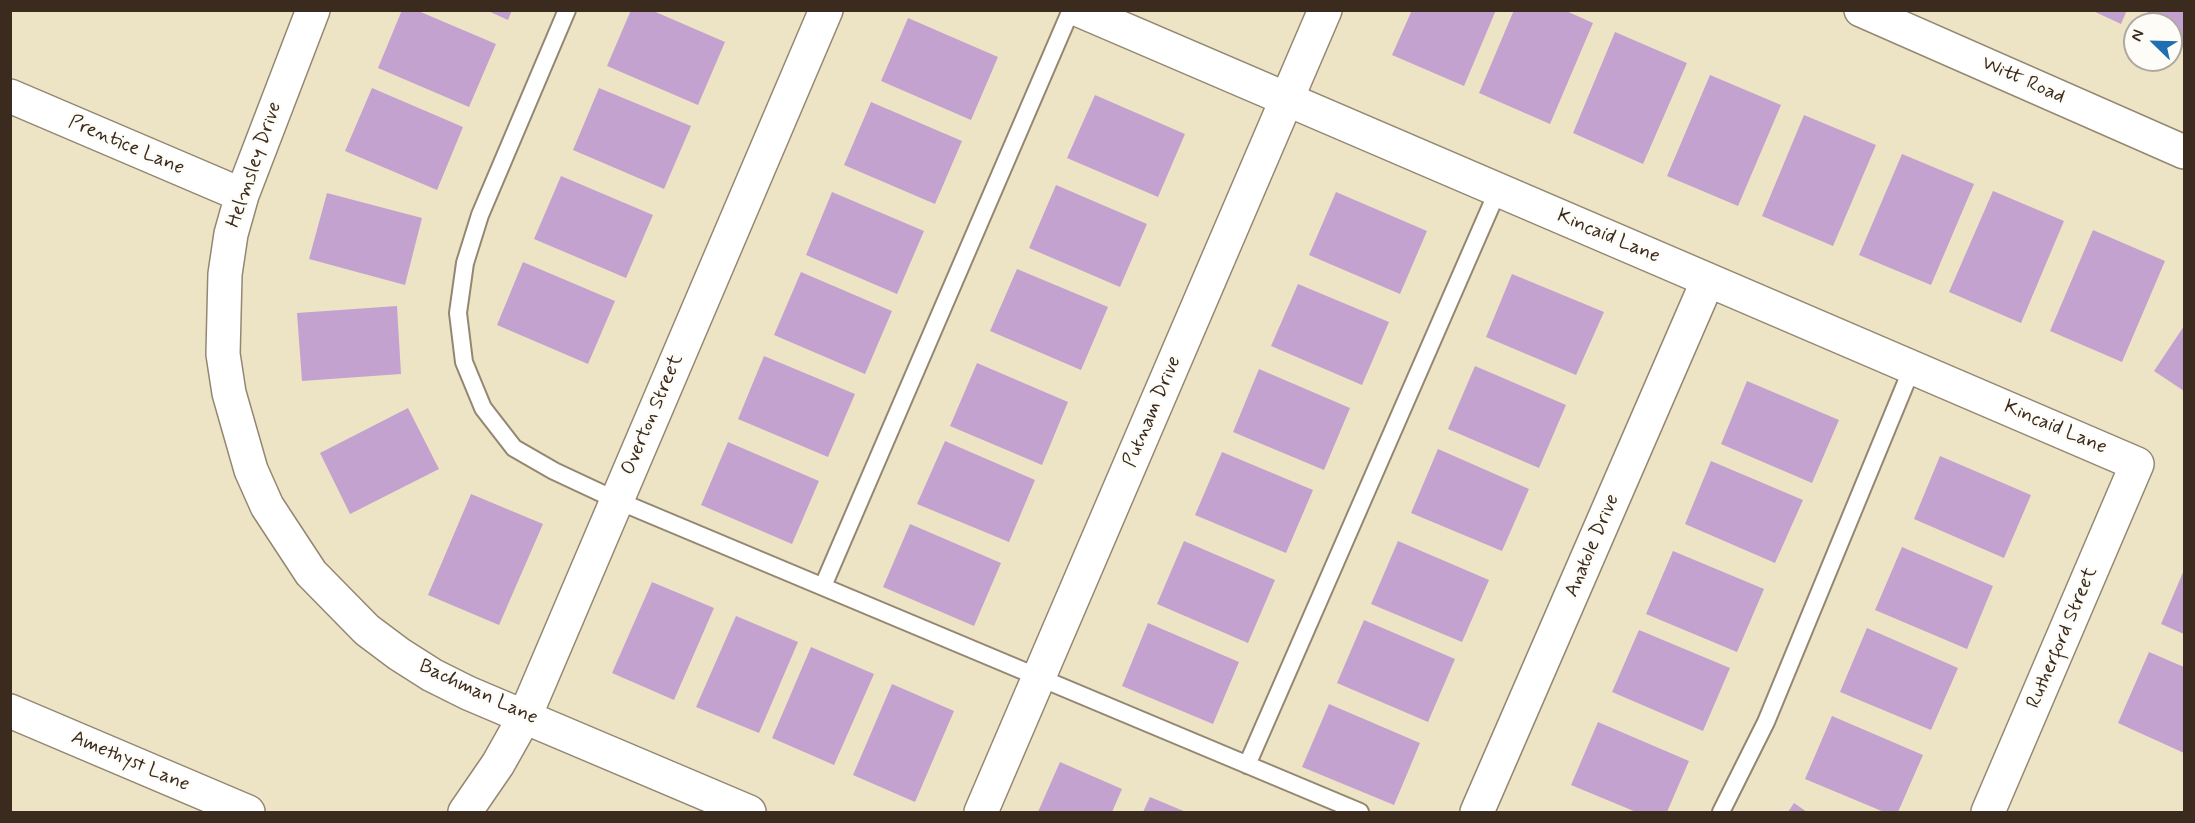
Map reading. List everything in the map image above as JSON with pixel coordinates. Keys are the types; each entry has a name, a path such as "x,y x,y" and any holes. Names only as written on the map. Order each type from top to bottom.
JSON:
{"street":[{"name":"Helmsley Drive","path":"238,432 226,374 222,314 231,234 242,195 313,10"},
{"name":"Overton Street","path":"465,813 498,764 525,716 826,10"},
{"name":"Kincaid Lane","path":"1078,10 2137,464"},
{"name":"Putnam Drive","path":"981,813 1325,10"},
{"name":"Witt Road","path":"1861,10 2184,152"},
{"name":"Prentice Lane","path":"10,96 242,195"},
{"name":"Anatole Drive","path":"1477,813 1708,280"},
{"name":"Bachman Lane","path":"238,432 255,479 287,541 337,603 367,630 432,675 749,813"},
{"name":"Rutherford Street","path":"1988,813 2137,464"},
{"name":"Amethyst Lane","path":"10,711 248,813"}],"lane":[{"path":"567,10 480,215 465,263 458,313 464,362 483,408 514,448 554,471 616,500 1360,813"},
{"path":"823,586 1071,10"},
{"path":"1247,765 1498,190"},
{"path":"1721,813 1766,722 1912,368"}],"building":[{"path":"402,10 416,10 496,44 469,107 378,68"},
{"path":"486,10 512,10 508,20"},
{"path":"631,10 651,10 725,42 698,105 607,66"},
{"path":"1412,10 1496,10 1464,86 1392,55"},
{"path":"1514,10 1564,10 1593,23 1550,124 1479,93"},
{"path":"2091,10 2127,10 2123,12 2121,24"},
{"path":"2149,10 2184,10 2184,48 2183,12 2148,12"},
{"path":"908,18 998,57 971,120 881,81"},
{"path":"1615,32 1687,63 1643,164 1573,133"},
{"path":"1710,75 1781,105 1738,206 1667,176"},
{"path":"372,88 463,127 437,190 345,151"},
{"path":"599,88 691,126 664,189 573,150"},
{"path":"1095,95 1185,134 1158,197 1067,158"},
{"path":"871,102 962,141 935,204 844,165"},
{"path":"1804,115 1876,145 1833,246 1762,216"},
{"path":"1902,154 1974,184 1931,285 1859,255"},
{"path":"561,176 653,215 626,278 534,239"},
{"path":"1056,185 1147,224 1120,287 1029,248"},
{"path":"1993,191 2064,221 2021,323 1949,292"},
{"path":"832,192 924,231 897,294 806,255"},
{"path":"1336,192 1427,231 1400,294 1309,255"},
{"path":"327,193 422,218 405,285 309,259"},
{"path":"2093,230 2165,261 2122,362 2050,331"},
{"path":"523,262 615,301 588,364 497,325"},
{"path":"1017,269 1108,307 1081,370 990,331"},
{"path":"801,272 892,311 865,374 774,335"},
{"path":"1512,274 1604,312 1576,375 1486,337"},
{"path":"1298,284 1389,322 1362,385 1271,346"},
{"path":"397,306 401,374 302,381 297,313"},
{"path":"2184,326 2184,391 2154,371"},
{"path":"764,356 855,394 828,457 738,419"},
{"path":"977,363 1068,402 1042,465 950,426"},
{"path":"1475,366 1566,405 1539,468 1448,429"},
{"path":"1259,369 1350,408 1324,470 1233,432"},
{"path":"1747,381 1839,420 1812,483 1721,444"},
{"path":"408,408 439,469 350,514 320,453"},
{"path":"945,441 1035,480 1009,542 917,504"},
{"path":"728,442 819,481 792,544 701,505"},
{"path":"1438,449 1529,489 1502,551 1411,513"},
{"path":"1222,452 1313,490 1286,553 1195,515"},
{"path":"1940,456 2031,495 2004,558 1914,519"},
{"path":"1711,461 1803,500 1775,563 1685,524"},
{"path":"471,494 543,524 499,625 428,595"},
{"path":"910,524 1001,563 974,626 883,587"},
{"path":"1184,541 1275,580 1248,643 1157,604"},
{"path":"1398,541 1489,580 1462,642 1371,604"},
{"path":"1902,547 1993,586 1967,649 1875,610"},
{"path":"1673,551 1764,589 1737,652 1646,614"},
{"path":"2184,570 2184,634 2161,624"},
{"path":"652,582 714,608 674,700 612,673"},
{"path":"736,616 798,642 759,733 696,707"},
{"path":"1364,620 1455,659 1428,722 1337,683"},
{"path":"1148,623 1239,662 1213,724 1122,686"},
{"path":"1867,628 1958,668 1931,730 1840,692"},
{"path":"1639,630 1730,668 1703,731 1612,692"},
{"path":"811,647 874,674 834,765 772,738"},
{"path":"2149,652 2184,667 2184,753 2118,723"},
{"path":"892,684 954,711 915,802 853,775"},
{"path":"1329,704 1420,743 1394,805 1302,767"},
{"path":"1832,716 1923,755 1898,812 1884,812 1805,779"},
{"path":"1598,722 1689,761 1667,812 1636,812 1571,785"},
{"path":"1060,762 1122,789 1112,812 1038,812"},
{"path":"1150,797 1186,812 1143,812"},
{"path":"1794,803 1807,812 1788,812"}]}
